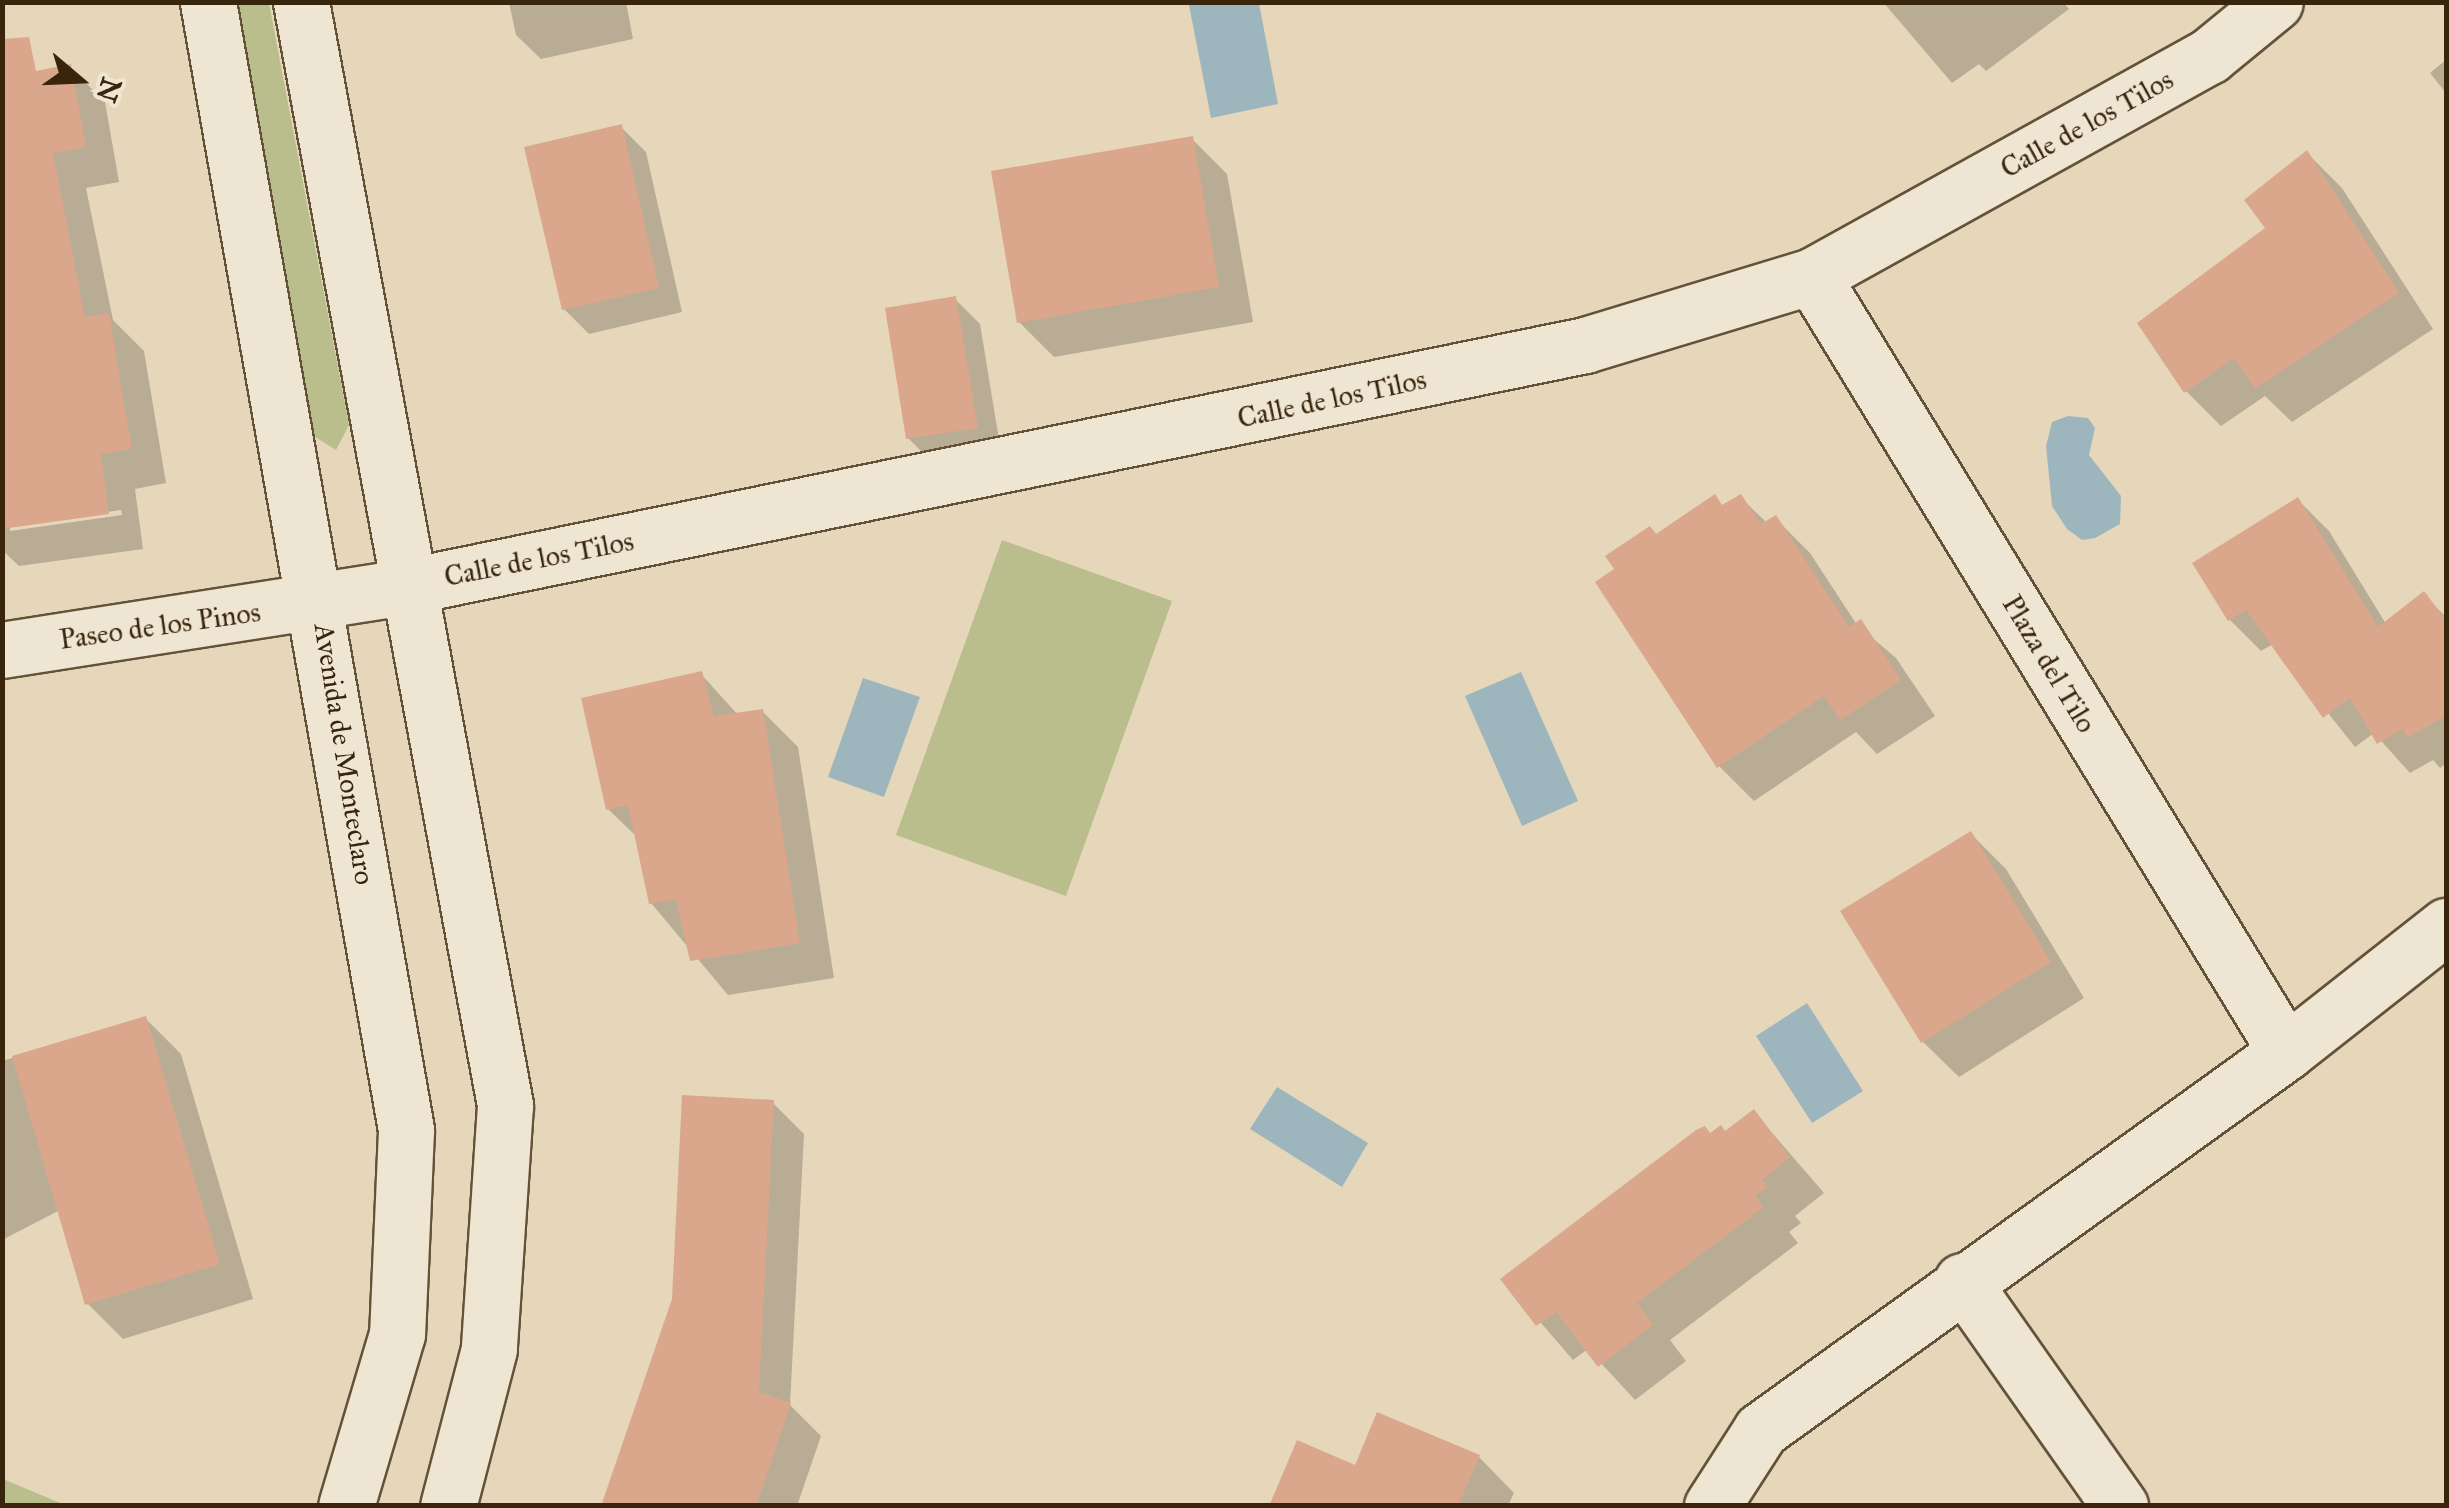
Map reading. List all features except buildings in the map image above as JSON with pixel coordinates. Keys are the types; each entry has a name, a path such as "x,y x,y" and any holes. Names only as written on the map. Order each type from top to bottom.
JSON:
{"street":[{"name":"Avenida de Monteclaro","path":"208,2 318,603 406,1130 396,1334 346,1506"},
{"path":"301,2 505,1105 490,1349 448,1506"},
{"name":"Calle de los Tilos","path":"318,603 1585,345 1812,276 2209,56 2275,2"},
{"name":"Plaza del Tilo","path":"1812,276 2286,1052"},
{"name":"Paseo de los Pinos","path":"2,650 318,603"},
{"path":"1712,1506 1761,1430 1962,1281 2286,1052 2446,926"},
{"path":"1962,1281 2120,1506"}],"green space":[{"path":"231,3 269,3 349,425 336,450 312,435"},
{"path":"1002,540 1172,601 1066,896 896,835"},
{"path":"3,1479 65,1505 3,1505"}],"water":[{"path":"1259,3 1278,104 1211,118 1189,5"},
{"path":"2068,416 2088,418 2095,428 2089,455 2121,496 2120,524 2095,538 2082,540 2067,529 2052,506 2046,446 2052,422"},
{"path":"1521,672 1578,801 1522,826 1465,696"},
{"path":"863,678 920,697 884,797 828,777"},
{"path":"1807,1003 1863,1091 1812,1123 1756,1036"},
{"path":"1277,1087 1368,1143 1342,1187 1250,1129"}]}
